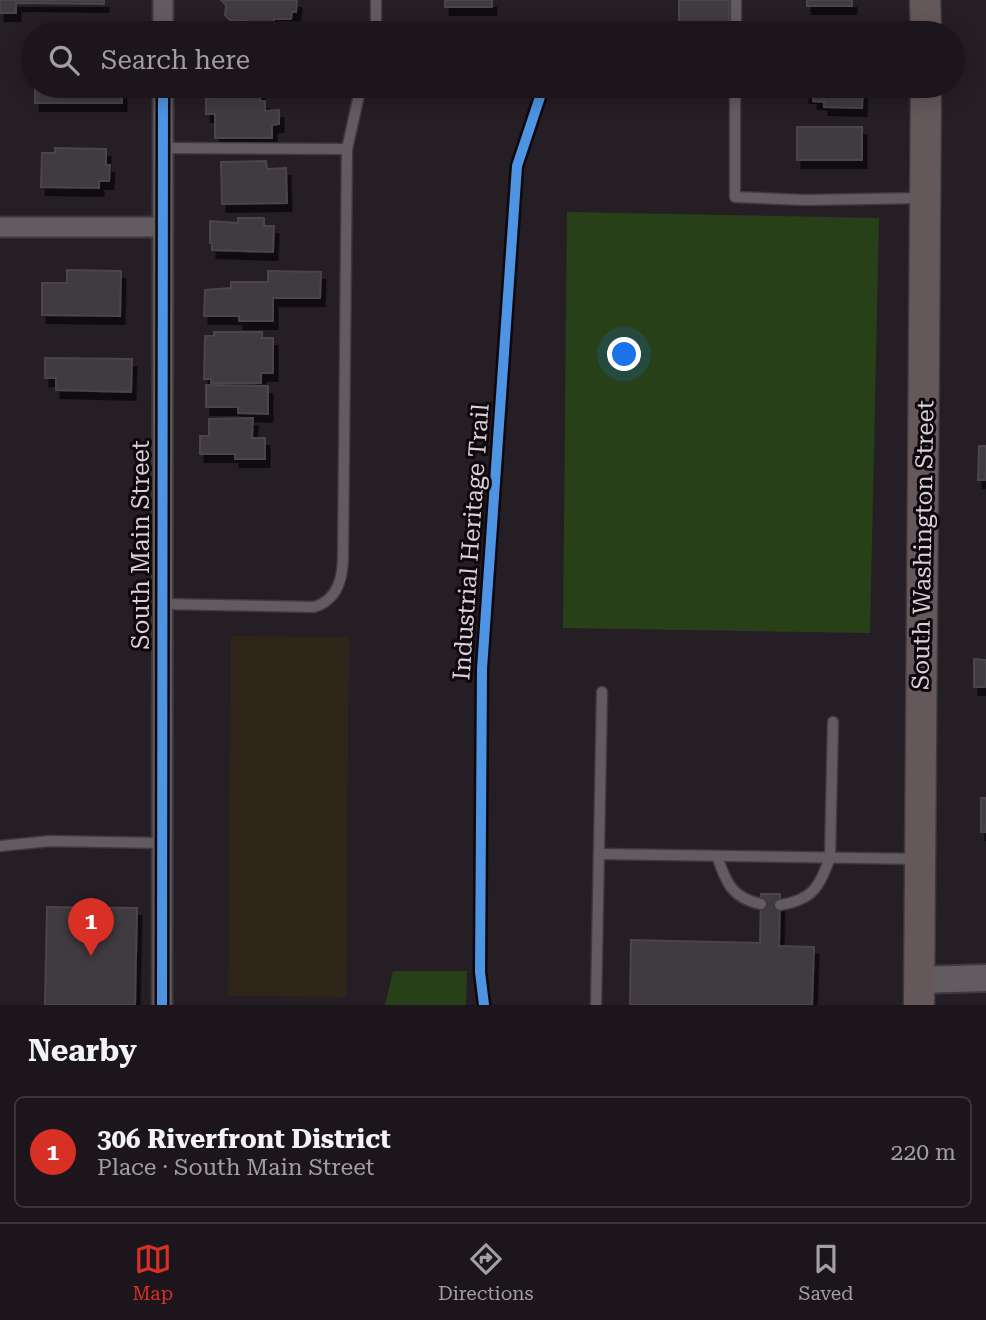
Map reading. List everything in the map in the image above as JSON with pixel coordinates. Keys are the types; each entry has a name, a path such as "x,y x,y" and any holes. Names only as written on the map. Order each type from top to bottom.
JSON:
{"main road":[{"path":"926,0 926,21"},
{"name":"South Washington Street","path":"919,993 926,98"},
{"path":"919,993 986,978"}],"street":[{"path":"163,0 163,21"},
{"name":"South Main Street","path":"162,1005 163,98"},
{"path":"0,227 163,227"}],"lane":[{"path":"376,0 376,21"},
{"path":"736,0 736,21"},
{"path":"162,604 314,607 323,604 339,586 343,573 346,149 358,98"},
{"path":"735,98 735,197 806,200 926,198"},
{"path":"163,148 346,149"},
{"path":"596,1005 602,692"},
{"path":"780,905 798,902 812,892 823,878 830,857 833,722"},
{"path":"0,846 50,841 162,843"},
{"path":"599,854 919,859"},
{"path":"717,856 734,893 745,901 761,904"}],"shaded area":[{"path":"231,636 349,637 346,997 228,996"}],"green space":[{"path":"567,212 879,218 870,633 563,628"},
{"path":"393,971 467,971 466,1005 385,1005"}],"building":[{"path":"0,0 104,0 104,4 16,3 16,13 0,13"},
{"path":"221,0 297,0 296,12 292,12 291,19 274,21 230,20 225,15 226,5"},
{"path":"445,0 492,0 492,7 445,7"},
{"path":"679,0 729,0 729,21 679,21"},
{"path":"807,0 852,0 852,6 807,6"},
{"path":"35,98 122,98 122,103 35,103"},
{"path":"206,98 260,98 260,101 265,101 265,111 279,110 279,124 272,125 272,138 215,138 215,114 206,114"},
{"path":"813,98 862,98 862,108 824,107 824,102 813,101"},
{"path":"797,127 862,127 862,160 797,160"},
{"path":"55,148 106,149 106,165 110,165 109,181 99,181 99,188 41,187 42,153 55,153"},
{"path":"266,161 267,169 286,168 287,203 222,204 221,162"},
{"path":"238,218 264,218 264,226 274,226 273,252 212,250 210,221 238,223"},
{"path":"67,270 121,271 120,316 42,315 42,283 67,283"},
{"path":"268,271 321,272 320,298 273,298 273,321 239,321 239,316 204,316 205,290 231,288 231,282 268,282"},
{"path":"214,332 262,332 262,338 273,338 273,373 261,373 261,383 211,383 211,379 204,379 205,336 214,336"},
{"path":"45,358 132,359 131,392 56,390 56,378 45,378"},
{"path":"206,385 268,386 268,414 238,413 238,407 206,407"},
{"path":"253,418 252,438 265,438 265,459 235,459 235,454 200,454 200,436 209,436 209,419"},
{"path":"979,446 986,446 986,480 978,480"},
{"path":"974,659 986,660 986,687 974,687"},
{"path":"981,798 986,798 986,832 981,832"},
{"path":"761,894 780,894 779,946 814,947 812,1005 630,1005 631,940 760,943"},
{"path":"47,907 137,908 135,1005 45,1005"}],"cycle path":[{"path":"162,1005 163,98"},
{"name":"Industrial Heritage Trail","path":"484,1005 480,972 482,669 517,166 540,98"}],"place":[{"name":"306 Riverfront District","path":"91,956"}]}
